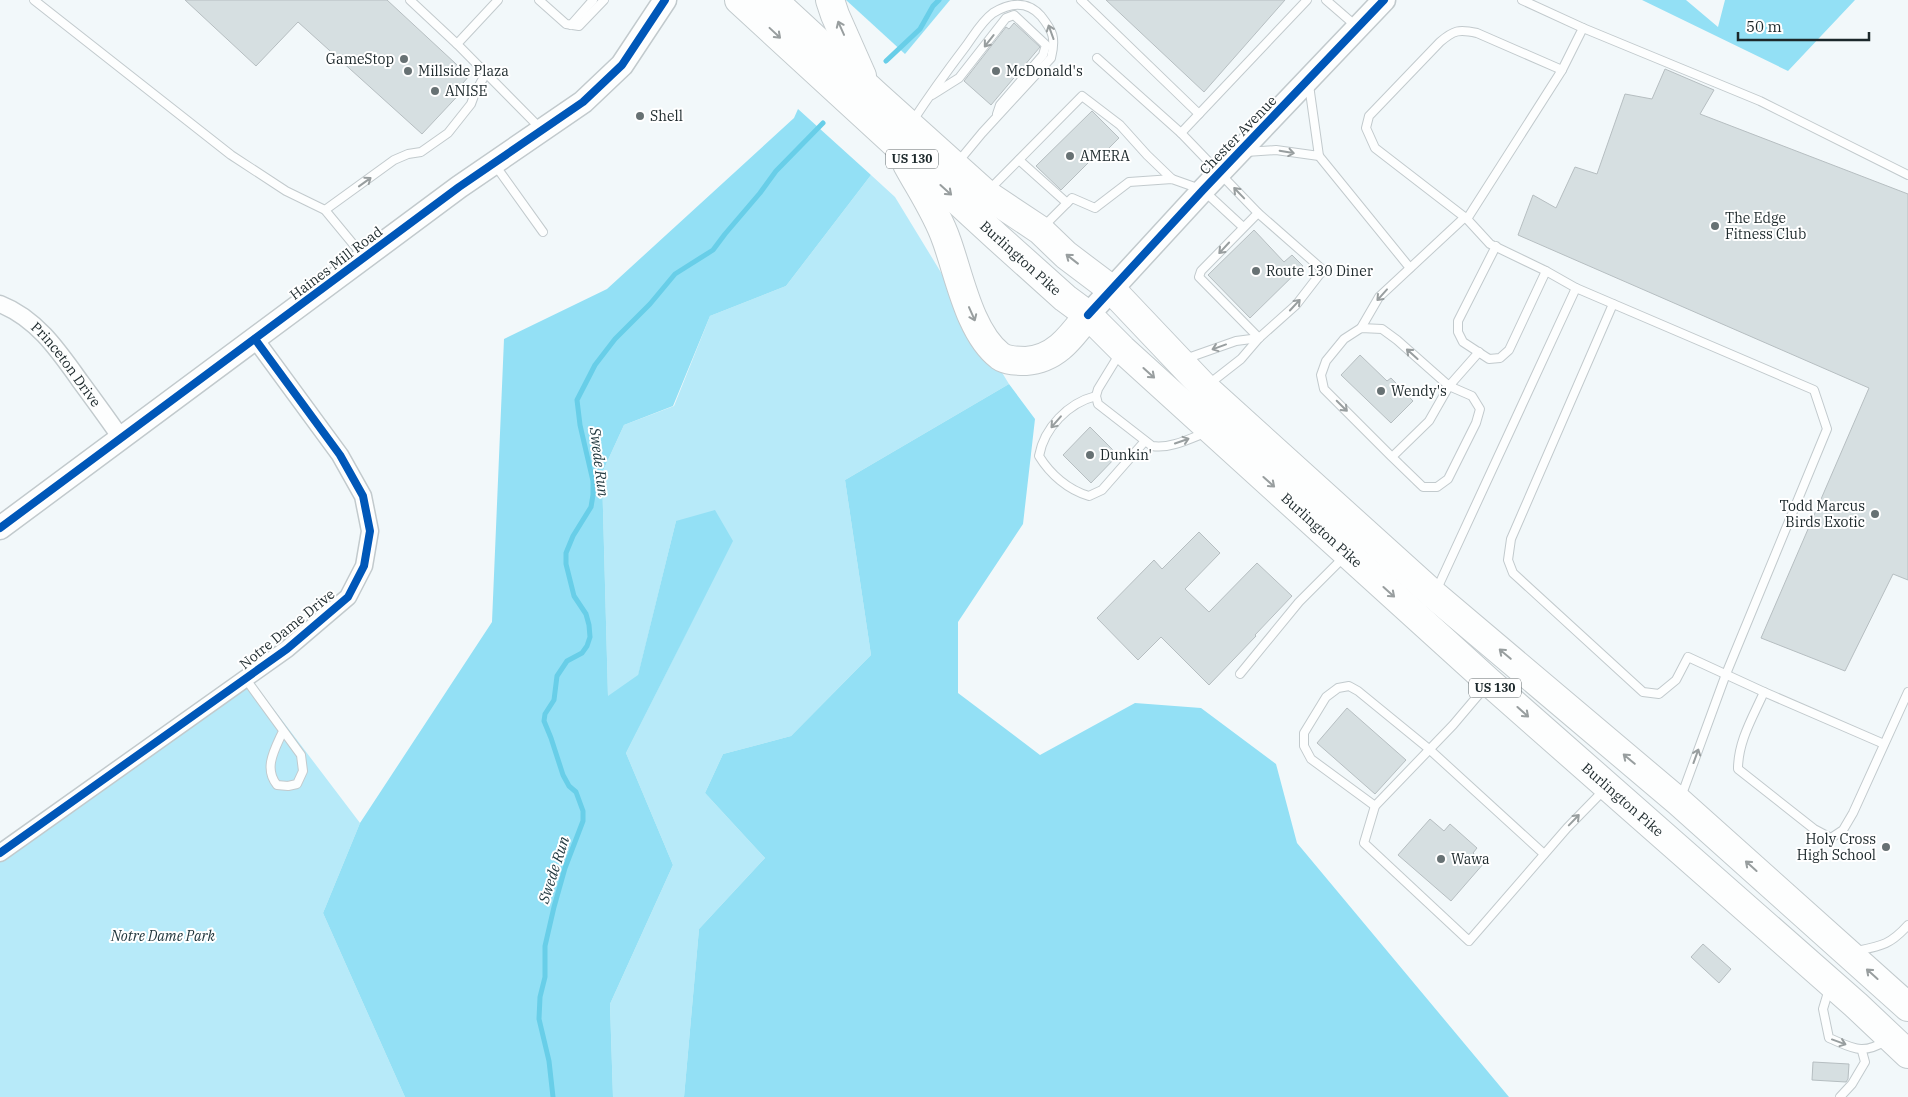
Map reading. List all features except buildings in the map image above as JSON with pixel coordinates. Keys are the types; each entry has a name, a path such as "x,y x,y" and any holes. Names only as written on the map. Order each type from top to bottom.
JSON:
{"highway":[{"name":"Burlington Pike","path":"739,0 904,135 1065,298 1088,315 1122,349 1489,682 1899,1046"},
{"name":"Burlington Pike","path":"773,0 867,87 904,135 956,166 986,194 1040,230 1066,255 1110,289 1204,387 1434,595 1680,802 1908,1007"},
{"path":"830,0 867,87"},
{"path":"904,135 945,236 970,310 979,330 990,346 1001,357 1018,361 1052,354 1070,338 1088,315"}],"street":[{"name":"Haines Mill Road","path":"0,528 494,163 583,102 622,64 665,0"},
{"name":"Chester Avenue","path":"1088,315 1203,190 1384,0"},
{"name":"Princeton Drive","path":"0,304 13,309 29,320 56,346 122,438"},
{"name":"Notre Dame Drive","path":"0,853 287,649 348,597 364,566 370,531 363,496 340,455 255,339"}],"lane":[{"path":"34,0 231,155 286,191 325,210 364,258"},
{"path":"410,0 543,130"},
{"path":"457,44 498,0"},
{"path":"539,0 566,24 579,26 604,0"},
{"path":"571,25 593,0"},
{"path":"1081,0 1200,114"},
{"path":"1181,134 1307,0"},
{"path":"1326,0 1357,28"},
{"path":"1522,0 1583,28 1760,101 1908,175"},
{"path":"904,135 928,97 991,15 1011,4 1023,4 1038,12 1052,29 1054,45 1051,58 995,119 956,166"},
{"path":"928,97 959,78 1006,18 1014,15 1046,45 1043,55 1000,105 995,119"},
{"path":"1360,328 1382,329 1449,386 1472,396 1480,410 1476,423 1448,479 1437,487 1424,488 1324,389 1321,375 1326,361 1344,339 1360,328 1379,297 1466,218 1562,70 1583,28"},
{"path":"1562,70 1477,34 1464,30 1452,32 1440,42 1369,116 1366,128 1376,148 1466,218 1490,244 1576,288 1814,390 1827,429 1726,674 1680,802"},
{"path":"1097,58 1181,134 1258,213 1323,270 1296,305 1259,338 1241,359 1204,387"},
{"path":"325,210 394,160 408,154 421,152 448,133 471,104 486,73"},
{"path":"1309,79 1319,156 1410,268"},
{"path":"986,194 1082,96 1120,125 1172,179"},
{"path":"1239,152 1276,150 1319,156"},
{"path":"1019,160 1067,203"},
{"path":"494,163 543,232"},
{"path":"1040,230 1072,198 1095,208 1129,182 1172,179 1203,190 1243,227"},
{"path":"1258,213 1201,271 1199,276 1259,338"},
{"path":"1496,246 1458,321 1458,332 1463,342 1489,359 1500,358 1509,350 1546,271"},
{"path":"1434,595 1576,288"},
{"path":"1613,304 1511,539 1508,560 1513,573 1643,692 1659,694 1676,680 1688,657 1884,744"},
{"path":"1179,361 1236,341 1259,338"},
{"path":"1122,349 1098,389 1096,396 1098,404 1149,443 1160,447 1169,446 1212,431"},
{"path":"1392,457 1429,421 1449,386 1479,352"},
{"path":"1096,396 1085,399 1068,409 1047,433 1041,443 1039,456 1048,470 1078,493 1089,496 1102,490 1149,443"},
{"path":"1240,674 1299,602 1348,554"},
{"path":"245,678 300,755 303,771 297,784 288,786 277,785 270,777 270,762 282,731"},
{"path":"1489,682 1453,725 1375,806 1364,843 1470,941 1566,828 1607,787"},
{"path":"1375,806 1311,759 1304,746 1304,733 1326,697 1338,688 1348,686 1358,691 1429,749 1544,854"},
{"path":"1764,692 1743,738 1738,756 1738,769 1814,829 1831,838 1844,830 1908,692"},
{"path":"1848,952 1883,945 1897,937 1908,925"},
{"path":"1831,985 1823,1009 1829,1038 1862,1051 1878,1046 1899,1046"},
{"path":"1840,1097 1852,1084 1865,1062 1862,1051"}],"green space":[{"path":"871,175 895,197 1009,384 845,480 871,655 791,736 723,754 705,793 765,858 699,929 684,1097 613,1097 610,1004 673,865 626,753 732,541 676,521 638,676 608,697 602,473 624,425 674,406 710,316 786,286"},
{"name":"Notre Dame Park","path":"247,674 360,823 323,913 405,1097 0,1097 0,856"}],"shaded area":[{"path":"846,0 950,0 905,54"},
{"path":"1642,0 1686,0 1718,27 1725,0 1855,0 1788,71"},
{"path":"798,109 871,175 786,286 710,316 673,406 624,425 602,473 608,696 638,675 676,521 715,510 733,541 626,753 673,865 610,1004 613,1097 405,1097 323,913 360,823 492,622 504,339 607,289 794,118"},
{"path":"1009,384 1035,419 1023,524 958,622 958,693 1040,755 1135,703 1201,708 1276,764 1297,843 1509,1097 684,1097 699,929 765,858 705,793 723,754 791,736 871,655 845,480"}],"waterway":[{"name":"Swede Run","path":"886,61 920,29 933,6 939,0"},
{"name":"Swede Run","path":"553,1097 549,1061 539,1019 540,997 545,977 545,946 565,868 583,821 583,811 576,792 569,786 563,775 544,721 545,714 554,700 557,676 567,661 582,653 590,637 586,614 574,596 566,564 566,553 573,536 591,507 593,495 593,481 580,425 577,400 595,365 615,339 650,304 675,274 713,250 776,171 823,123"}],"cycle path":[{"path":"0,528 459,187 583,102 622,65 665,0"},
{"path":"1088,315 1203,190 1384,0"},
{"path":"0,853 287,649 348,597 364,566 370,531 363,496 340,455 255,339"}],"place":[{"name":"GameStop","path":"404,59"},
{"name":"Millside Plaza","path":"408,71"},
{"name":"McDonald's","path":"996,71"},
{"name":"ANISE","path":"435,91"},
{"name":"Shell","path":"640,116"},
{"name":"AMERA","path":"1070,156"},
{"name":"The Edge Fitness Club","path":"1715,226"},
{"name":"Route 130 Diner","path":"1256,271"},
{"name":"Wendy's","path":"1381,391"},
{"name":"Dunkin'","path":"1090,455"},
{"name":"Todd Marcus Birds Exotic","path":"1875,514"},
{"name":"Holy Cross High School","path":"1886,847"},
{"name":"Wawa","path":"1441,859"}]}
